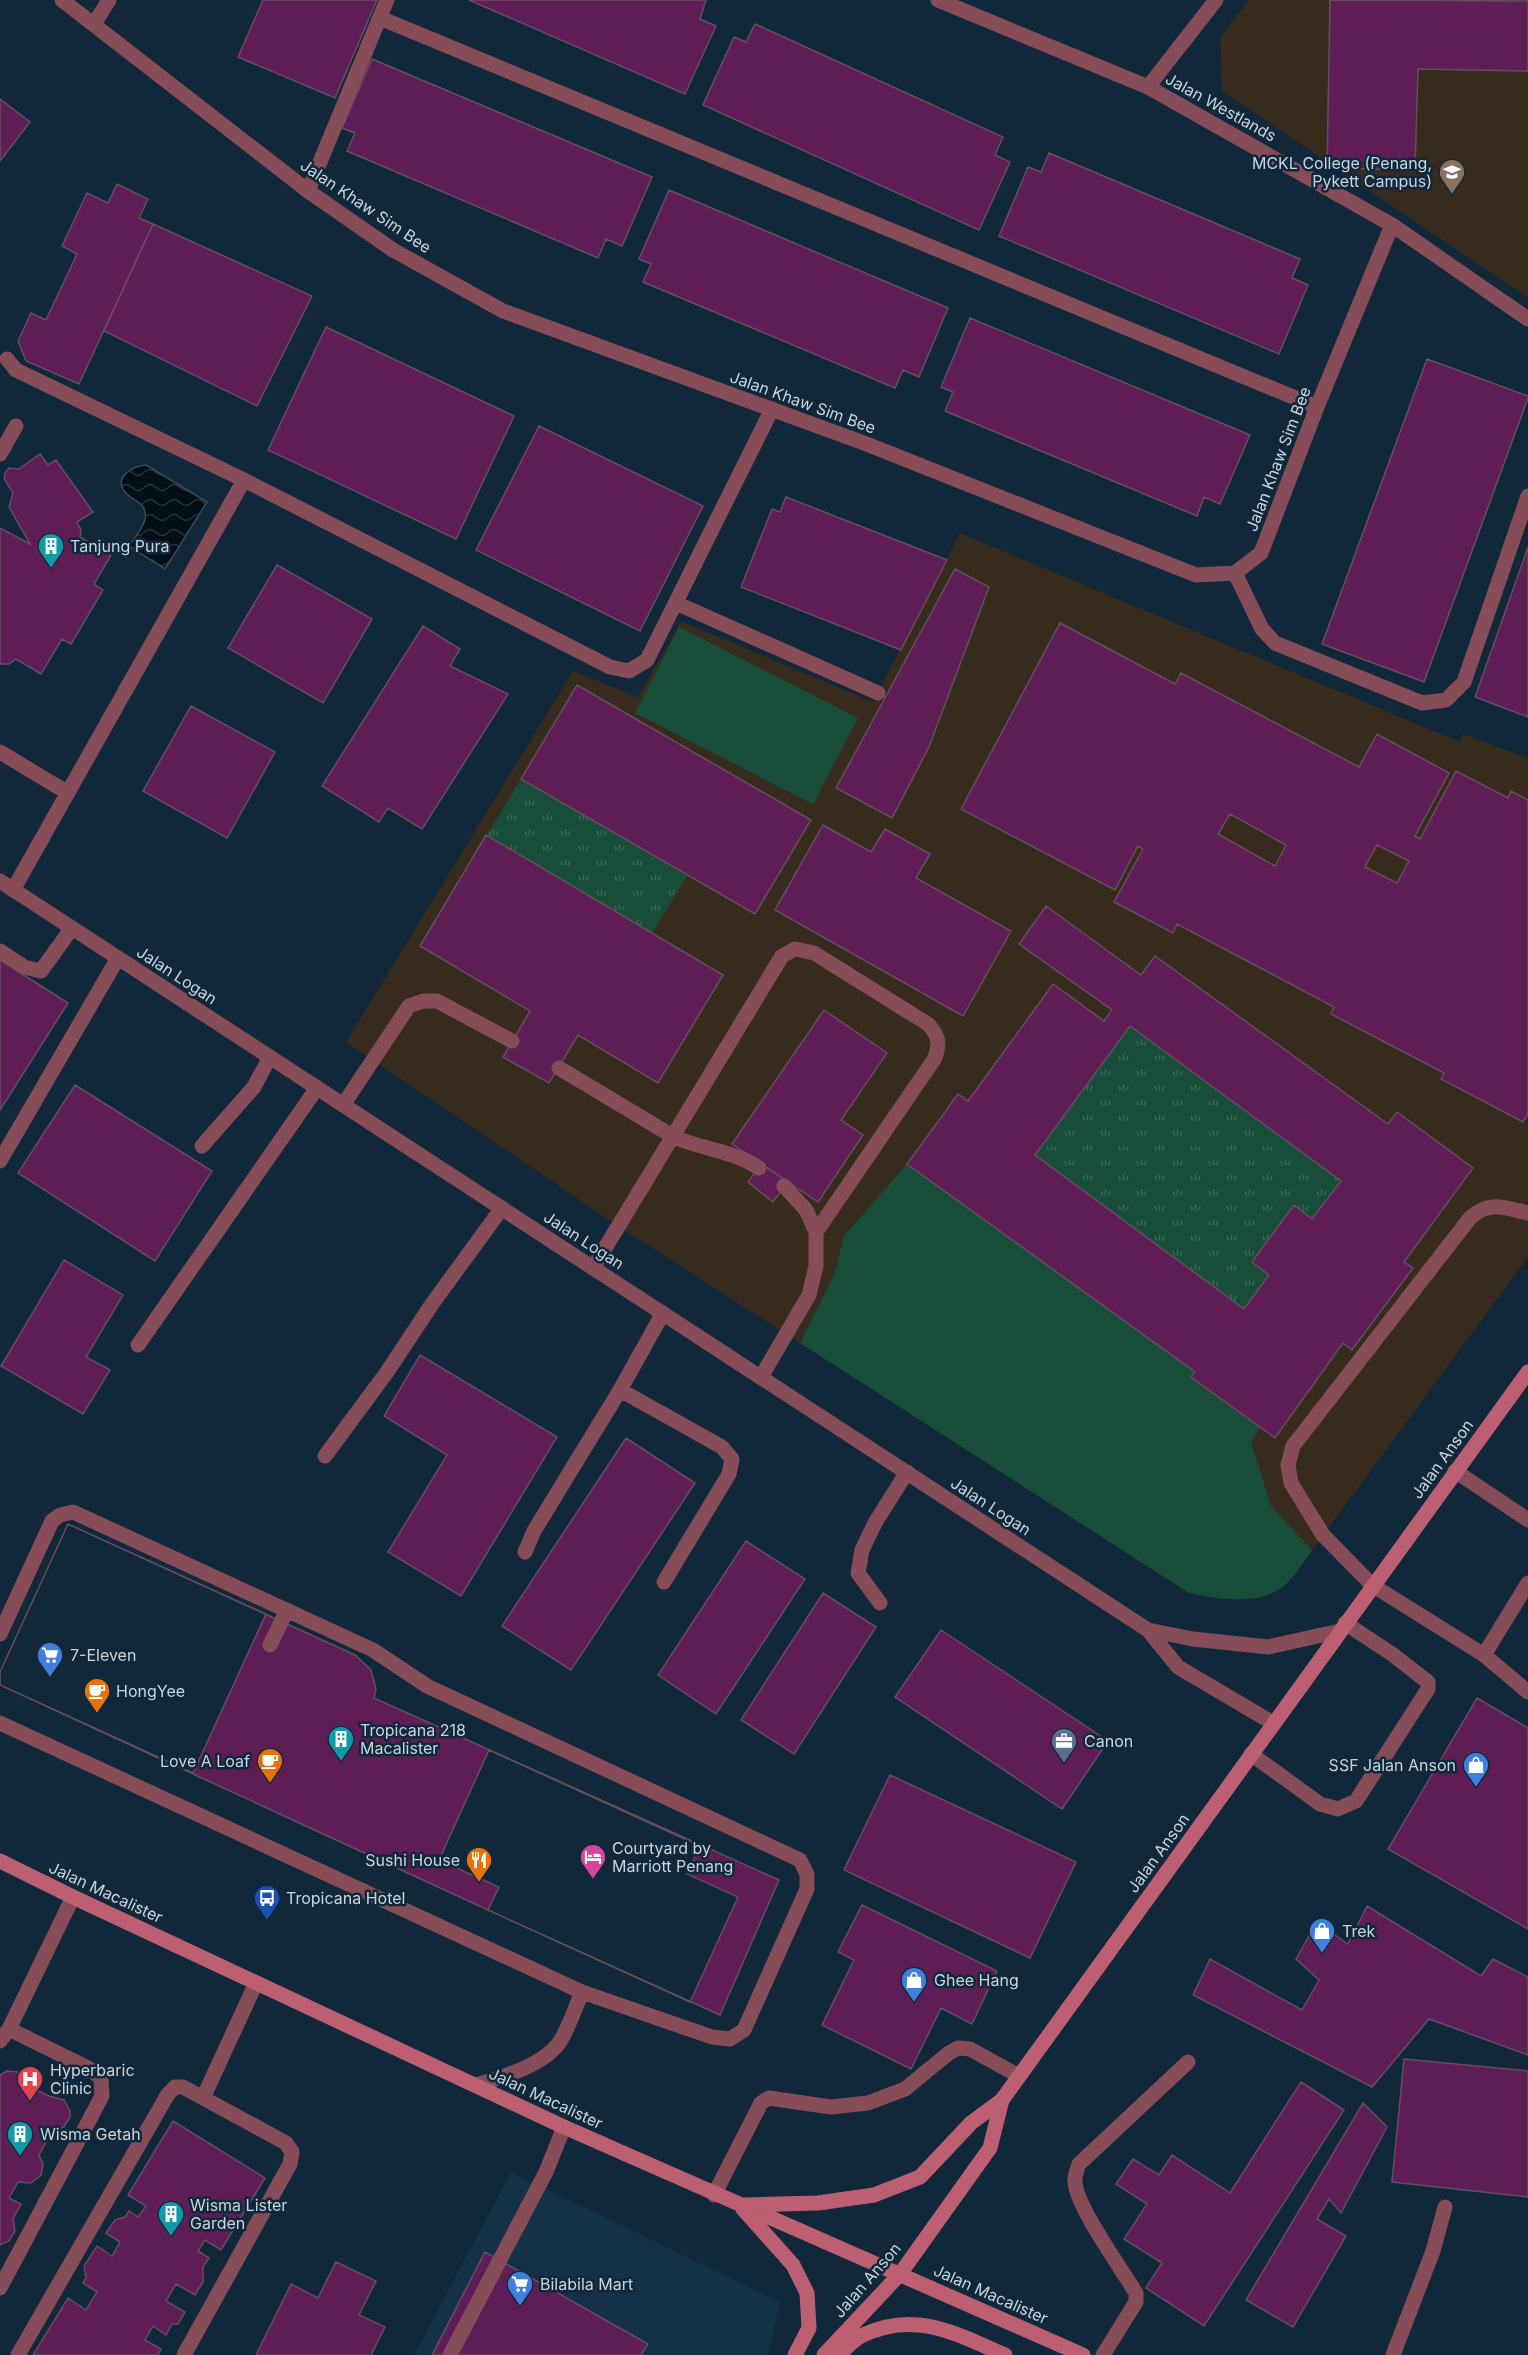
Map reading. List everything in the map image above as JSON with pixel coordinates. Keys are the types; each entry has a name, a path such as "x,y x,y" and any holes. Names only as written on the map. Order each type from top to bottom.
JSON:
{"main road":[{"name":"Jalan Anson","path":"824,2355 900,2274 990,2148 1002,2100 1372,1585 1526,1379"},
{"name":"Jalan Macalister","path":"0,1861 74,1898 564,2127 714,2195 1083,2355"},
{"path":"739,2205 818,2203 874,2195 920,2177 971,2123 1002,2100"},
{"path":"739,2205 793,2265 807,2293 809,2328 795,2355"},
{"path":"838,2355 862,2335 900,2324 941,2328 1005,2355"}],"street":[{"name":"Jalan Khaw Sim Bee","path":"62,0 308,191 393,250 503,311 864,443 1196,575 1235,573 1261,553 1317,407 1392,225"},
{"path":"94,24 109,0"},
{"path":"308,191 387,0"},
{"name":"Jalan Westlands","path":"938,0 1148,87 1392,225 1528,319"},
{"path":"1148,87 1216,0"},
{"path":"380,18 1317,407"},
{"path":"7,359 16,370 244,480 610,667 629,671 647,660 772,409"},
{"path":"0,454 16,426"},
{"path":"7,885 68,793 244,480"},
{"path":"1235,573 1262,629 1275,643 1422,704 1446,700 1464,682 1528,496"},
{"path":"676,603 878,693"},
{"path":"0,752 68,793"},
{"name":"Jalan Logan","path":"7,885 1148,1630 1178,1667 1273,1724"},
{"path":"0,951 24,967 41,970 72,928"},
{"path":"593,1268 782,956 795,949 814,952 928,1024 937,1034 939,1046 935,1058 816,1232"},
{"path":"0,1161 118,958"},
{"path":"343,1105 409,1006 423,1001 437,1001 512,1041"},
{"path":"201,1146 254,1087 270,1057"},
{"path":"559,1068 674,1137 689,1144 723,1152 759,1168"},
{"path":"138,1345 317,1088"},
{"path":"761,1377 809,1295 816,1266 816,1232 806,1210 784,1186"},
{"path":"1528,1214 1498,1207 1487,1207 1470,1218 1293,1446 1288,1465 1291,1483 1323,1535 1372,1585 1484,1655 1528,1692"},
{"path":"325,1456 502,1208"},
{"path":"525,1552 534,1531 620,1390 663,1313"},
{"path":"620,1390 722,1447 732,1459 729,1474 664,1582"},
{"path":"1455,1471 1528,1520"},
{"path":"880,1603 858,1573 862,1550 875,1523 907,1473"},
{"path":"0,1634 52,1521 60,1515 74,1512 373,1650 427,1686 800,1860 807,1874 807,1889 744,2030 730,2039 712,2037 582,1992 0,1723"},
{"path":"1484,1655 1528,1583"},
{"path":"270,1645 287,1610"},
{"path":"1251,1754 1320,1804 1338,1809 1356,1801 1428,1689 1428,1682 1392,1653 1342,1627"},
{"name":"Jalan Logan","path":"1148,1630 1193,1639 1268,1647 1342,1627"},
{"path":"0,2288 102,2096 100,2078 88,2068 4,2035 74,1898"},
{"path":"203,2098 256,1983"},
{"path":"476,2085 512,2074 535,2063 559,2044 582,1992"},
{"path":"714,2195 760,2103 769,2098 831,2107 868,2103 905,2089 958,2048 970,2049 1019,2076"},
{"path":"1103,2355 1136,2302 1136,2293 1088,2215 1074,2181 1079,2164 1188,2062"},
{"path":"18,2355 168,2094 175,2087 183,2087 286,2143 292,2152 290,2164 184,2355"},
{"path":"450,2355 546,2172 564,2127"},
{"path":"1393,2355 1433,2251 1445,2207"}],"shaded area":[{"name":"MCKL College (Penang, Pykett Campus)","path":"1249,0 1528,0 1528,298 1222,91 1220,37"},
{"path":"960,533 1460,742 1463,734 1528,758 1528,1257 1289,1582 1260,1598 1222,1599 1189,1593 618,1226 346,1042 573,671 638,697 681,621 873,702"},
{"path":"511,2172 780,2302 768,2355 414,2355"}],"green space":[{"path":"679,627 858,718 813,804 635,713"},
{"path":"521,779 687,876 652,933 487,835"},
{"path":"1130,1026 1341,1181 1312,1219 1294,1206 1252,1262 1269,1275 1244,1309 1035,1155"},
{"path":"907,1164 1195,1372 1191,1378 1260,1428 1251,1442 1271,1506 1312,1550 1290,1580 1280,1589 1269,1595 1242,1599 1189,1593 800,1343 834,1275 844,1236"}],"water":[{"path":"146,465 207,502 165,569 129,546 143,525 145,512 142,505 125,492 121,482 130,470"}],"building":[{"path":"263,0 377,0 335,98 238,57"},
{"path":"469,0 706,0 700,19 716,26 685,94"},
{"path":"1330,0 1528,1 1528,71 1418,69 1415,170 1327,168"},
{"path":"755,24 1003,137 995,155 1010,162 979,230 703,105 734,37 746,42"},
{"path":"372,59 652,177 622,246 606,239 598,258 347,151 355,133 342,128"},
{"path":"0,99 30,122 0,161"},
{"path":"1049,153 1300,259 1292,278 1308,285 1279,354 999,236 1028,167 1041,172"},
{"path":"117,184 148,199 139,218 153,224 79,384 26,361 18,341 31,313 46,320 77,254 62,246 87,193 108,203"},
{"path":"669,190 948,308 919,377 903,370 895,388 643,282 651,264 639,259"},
{"path":"153,224 312,296 257,406 104,331"},
{"path":"970,318 1250,435 1220,504 1204,497 1197,516 945,411 953,392 941,387"},
{"path":"326,327 514,416 456,539 268,450"},
{"path":"1427,359 1528,396 1528,398 1424,682 1322,644"},
{"path":"539,426 703,506 640,631 476,550"},
{"name":"Tanjung Pura","path":"40,454 48,465 56,460 93,512 77,522 81,530 80,537 111,555 94,584 103,590 71,644 62,639 41,674 16,659 9,664 0,664 0,528 30,544 9,507 13,493 4,478 9,468 19,469"},
{"path":"786,497 947,560 901,650 741,587 772,509 780,512"},
{"path":"1528,547 1528,717 1475,697"},
{"path":"277,565 372,619 323,703 228,648"},
{"path":"955,569 989,587 929,747 892,818 836,788"},
{"path":"1060,623 1175,684 1181,673 1359,767 1377,734 1449,773 1415,836 1420,839 1456,771 1508,798 1511,791 1528,800 1528,1114 1523,1122 1441,1079 1444,1073 1331,1014 1334,1007 1177,924 1173,933 1114,902 1143,849 1138,846 1115,890 961,809","holes":["1230,814 1286,845 1275,866 1218,834","1377,845 1409,861 1397,883 1365,867"]},
{"path":"423,626 460,649 450,666 508,694 422,829 388,808 379,822 322,786"},
{"path":"577,685 811,820 755,914 521,779"},
{"path":"191,706 275,752 227,838 143,791"},
{"path":"823,825 871,852 885,829 930,854 916,878 1011,931 963,1016 775,910"},
{"path":"486,835 723,975 658,1083 578,1035 549,1083 503,1057 530,1011 420,946"},
{"path":"1046,906 1141,975 1155,956 1388,1124 1397,1112 1473,1168 1404,1262 1413,1268 1352,1350 1343,1343 1275,1438 1191,1377 1195,1372 907,1164 958,1094 968,1101 1053,984 1104,1021 1112,1010 1019,944","holes":["1130,1026 1341,1181 1312,1219 1294,1205 1252,1262 1269,1275 1244,1309 1035,1155"]},
{"path":"0,960 68,1003 0,1110"},
{"path":"824,1010 887,1053 841,1120 863,1135 818,1202 732,1144"},
{"path":"75,1085 212,1171 155,1261 18,1173"},
{"path":"761,1164 788,1182 773,1202 748,1182"},
{"path":"64,1260 123,1295 86,1357 110,1370 83,1414 1,1366"},
{"path":"420,1355 557,1437 461,1596 388,1552 447,1455 384,1416"},
{"path":"626,1438 695,1483 571,1670 502,1626"},
{"name":"Tropicana 218 Macalister","path":"68,1524 355,1655 371,1670 376,1689 374,1698 779,1880 720,2015 0,1685 0,1672"},
{"path":"68,1524 266,1614 193,1773 0,1685 0,1672"},
{"path":"746,1541 805,1579 716,1714 658,1675"},
{"path":"823,1593 876,1627 794,1754 741,1720"},
{"path":"941,1630 1108,1741 1062,1809 895,1697"},
{"name":"SSF Jalan Anson","path":"1477,1698 1528,1728 1528,1929 1388,1849"},
{"name":"Courtyard by Marriott Penang","path":"489,1750 700,1846 687,1874 738,1897 690,2002 488,1910 499,1887 439,1860"},
{"path":"890,1775 1076,1862 1030,1958 844,1870"},
{"path":"862,1905 997,1971 972,2024 941,2008 911,2069 822,2025 854,1960 838,1952"},
{"path":"1367,1906 1481,1976 1493,1959 1528,1977 1528,2055 1429,2019 1372,2087 1193,1995 1210,1959 1302,2010 1319,1980 1296,1959 1317,1922 1348,1944"},
{"path":"1404,2059 1528,2071 1528,2197 1392,2182"},
{"name":"Wisma Getah","path":"7,2071 18,2072 26,2080 28,2086 64,2100 70,2111 70,2117 64,2127 52,2131 39,2155 43,2164 41,2175 31,2183 18,2182 9,2198 21,2204 13,2219 15,2231 9,2241 0,2245 0,2075"},
{"path":"1301,2082 1344,2110 1204,2326 1146,2288 1162,2263 1124,2239 1147,2204 1116,2184 1133,2159 1159,2175 1172,2155 1230,2193"},
{"path":"1363,2103 1387,2127 1341,2213 1329,2199 1317,2219 1346,2236 1293,2327 1246,2300"},
{"name":"Wisma Lister Garden","path":"173,2121 265,2178 221,2250 205,2240 198,2251 209,2258 203,2267 203,2282 195,2295 176,2284 166,2301 185,2312 178,2324 172,2324 166,2335 153,2326 145,2340 161,2349 158,2355 33,2355 68,2298 86,2310 97,2292 83,2283 86,2278 84,2266 97,2246 112,2256 120,2242 106,2233 115,2220 125,2217 129,2211 138,2217 146,2206 128,2195"},
{"path":"485,2252 648,2344 641,2355 432,2355"},
{"path":"336,2262 376,2281 359,2315 385,2327 371,2355 256,2355 291,2284 318,2298"}],"place":[{"name":"MCKL College (Penang, Pykett Campus)","path":"1452,195"},
{"name":"Tanjung Pura","path":"51,569"},
{"name":"7-Eleven","path":"50,1678"},
{"name":"HongYee","path":"97,1714"},
{"name":"Tropicana 218 Macalister","path":"341,1762"},
{"name":"Canon","path":"1064,1764"},
{"name":"Love A Loaf","path":"270,1784"},
{"name":"SSF Jalan Anson","path":"1476,1788"},
{"name":"Courtyard by Marriott Penang","path":"593,1880"},
{"name":"Sushi House","path":"479,1883"},
{"name":"Tropicana Hotel","path":"267,1921"},
{"name":"Trek","path":"1322,1954"},
{"name":"Ghee Hang","path":"914,2003"},
{"name":"Hyperbaric Clinic","path":"30,2102"},
{"name":"Wisma Getah","path":"20,2157"},
{"name":"Wisma Lister Garden","path":"171,2237"},
{"name":"Bilabila Mart","path":"520,2307"}]}
